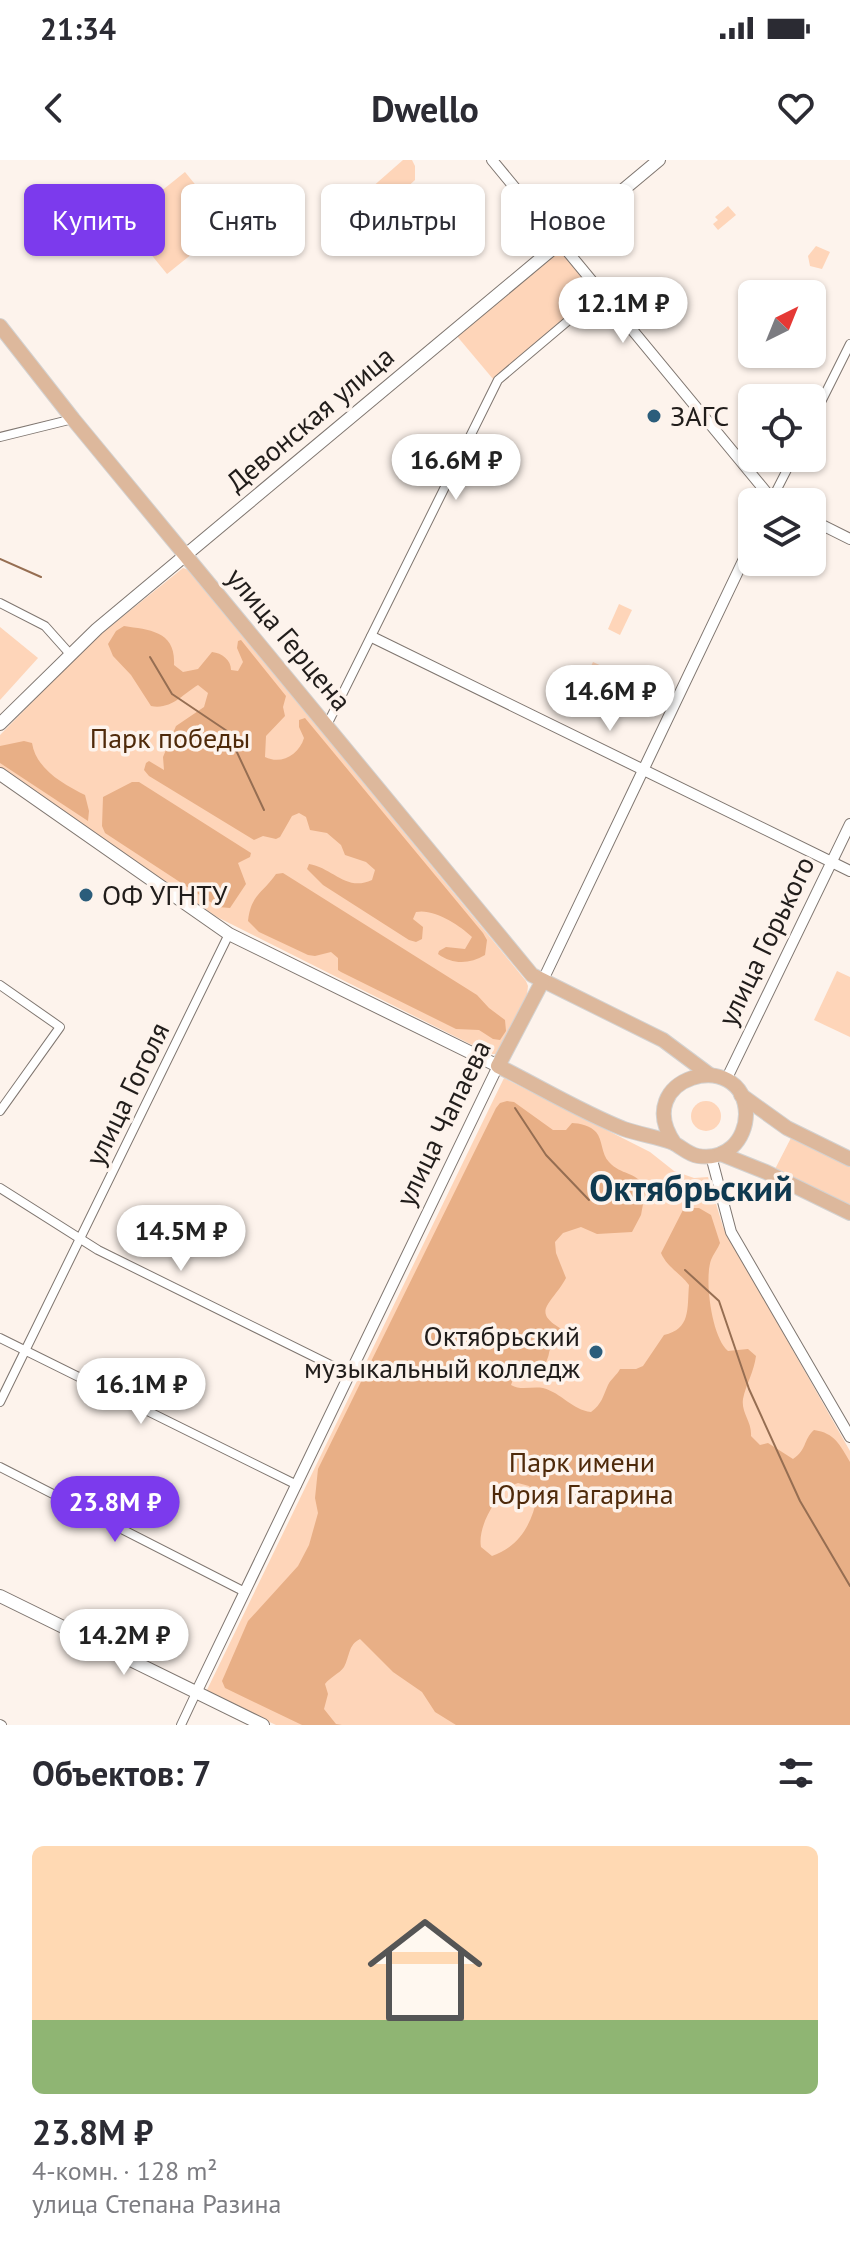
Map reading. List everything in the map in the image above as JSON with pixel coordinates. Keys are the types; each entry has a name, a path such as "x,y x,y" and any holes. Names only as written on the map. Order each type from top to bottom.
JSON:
{"main road":[{"name":"Девонская улица","path":"630,184 659,160"},
{"name":"Девонская улица","path":"0,724 70,654 185,554 543,256"},
{"name":"улица Герцена","path":"0,326 73,419 532,975 542,982"},
{"path":"0,774 229,934 624,1129 675,1144 689,1154 716,1155 766,1172 850,1213"},
{"name":"улица Чапаева","path":"498,1066 542,982"},
{"path":"542,982 663,1040 710,1075 726,1080 741,1095 787,1128 850,1159"},
{"path":"675,1144 665,1124 666,1102 671,1092 688,1078 710,1075"},
{"path":"716,1155 739,1139 744,1129 745,1106 741,1095"},
{"path":"0,1596 263,1725"}],"street":[{"path":"492,160 512,184"},
{"path":"571,256 762,488"},
{"path":"327,725 498,380 601,293"},
{"path":"826,392 850,344"},
{"path":"0,437 73,419"},
{"path":"826,527 850,539"},
{"name":"улица Чапаева","path":"542,982 738,571"},
{"path":"0,603 45,626 70,654"},
{"path":"372,637 850,871"},
{"name":"улица Горького","path":"726,1080 850,824"},
{"name":"улица Гоголя","path":"0,1402 229,934"},
{"path":"0,985 60,1027 0,1111"},
{"name":"улица Чапаева","path":"181,1725 498,1066"},
{"path":"716,1155 731,1232 850,1437"},
{"path":"0,1188 98,1250 351,1375"},
{"path":"0,1338 297,1485"},
{"path":"0,1467 245,1592"}],"green space":[{"path":"403,160 412,160 415,180 411,184 376,184"},
{"path":"185,172 195,184 181,184 181,256 189,256 167,274 152,256 165,256 165,188"},
{"path":"728,206 736,215 718,230 713,224 718,220 715,217"},
{"path":"816,246 830,252 822,269 810,266 808,256"},
{"path":"550,256 564,256 595,293 493,379 456,335"},
{"name":"Парк победы","path":"183,568 189,570 526,981 527,995 498,1054 490,1054 217,917 0,768 0,735 91,642"},
{"path":"619,604 632,610 620,635 608,629"},
{"path":"124,626 160,634 171,645 174,665 183,672 198,669 212,652 225,658 231,670 238,671 243,662 237,648 241,640 286,696 283,707 285,716 266,736 265,757 277,760 294,754 304,738 299,720 305,718 483,933 487,940 485,955 462,962 444,958 438,954 439,951 446,947 465,949 472,937 461,927 446,918 416,912 413,919 423,927 422,939 416,942 409,940 323,885 307,869 309,864 355,883 372,880 375,870 366,862 345,855 341,845 327,833 310,830 306,817 299,813 292,816 280,837 263,836 254,840 149,776 144,770 146,763 149,761 164,770 163,757 176,726 204,707 208,693 198,685 165,706 151,706 131,675 113,656 108,644 116,631"},
{"path":"0,627 38,658 0,700"},
{"path":"593,662 619,674 609,695 583,683"},
{"path":"24,741 32,743 39,761 52,775 85,795 88,821 0,763 0,746"},
{"path":"132,782 139,782 251,853 250,857 238,863 246,884 230,908 218,907 105,833 102,826 103,797"},
{"path":"283,873 477,995 505,1020 506,1031 500,1040 479,1030 456,1029 341,972 338,970 338,958 331,952 308,955 259,932 248,921 252,905 276,874"},
{"path":"837,971 850,977 850,1037 814,1020"},
{"name":"Парк имени Юрия Гагарина","path":"504,1078 650,1152 674,1171 694,1178 708,1177 723,1227 850,1451 850,1725 276,1725 206,1692"},
{"path":"706,1101 717,1105 721,1116 717,1127 706,1131 695,1127 691,1116 695,1105"},
{"name":"Парк имени Юрия Гагарина","path":"514,1102 553,1130 566,1130 572,1123 591,1128 598,1135 609,1162 637,1178 646,1188 641,1215 632,1232 597,1234 581,1227 563,1233 555,1242 566,1278 549,1302 546,1314 556,1326 569,1333 569,1337 565,1343 551,1349 544,1366 515,1374 511,1385 543,1388 591,1412 600,1403 620,1369 643,1366 664,1335 679,1328 686,1317 689,1285 661,1253 684,1208 699,1208 711,1215 720,1243 711,1260 708,1281 718,1334 728,1351 748,1349 756,1356 743,1399 751,1436 760,1445 768,1443 793,1459 814,1430 836,1441 850,1462 850,1725 456,1725 435,1712 422,1692 393,1672 360,1639 351,1648 344,1667 325,1684 328,1694 324,1709 336,1724 342,1725 302,1725 225,1688 222,1681 248,1621 298,1566 309,1545 318,1513 315,1498 318,1469 500,1103","holes":["518,1483 529,1486 537,1497 528,1525 510,1547 492,1556 481,1547 482,1529 490,1510 511,1487"]},
{"path":"792,1136 850,1164 850,1211 773,1173"}],"waterway":[{"path":"0,559 41,577"},
{"path":"150,657 172,694 227,731 264,810"},
{"path":"515,1108 546,1155 589,1200"},
{"path":"685,1270 719,1301 749,1389 800,1501 850,1586"}],"place":[{"name":"ЗАГС","path":"654,416"},
{"name":"ОФ УГНТУ","path":"86,895"},
{"name":"Октябрьский музыкальный колледж","path":"596,1352"}],"district":[{"name":"Октябрьский","path":"691,1188"}]}
